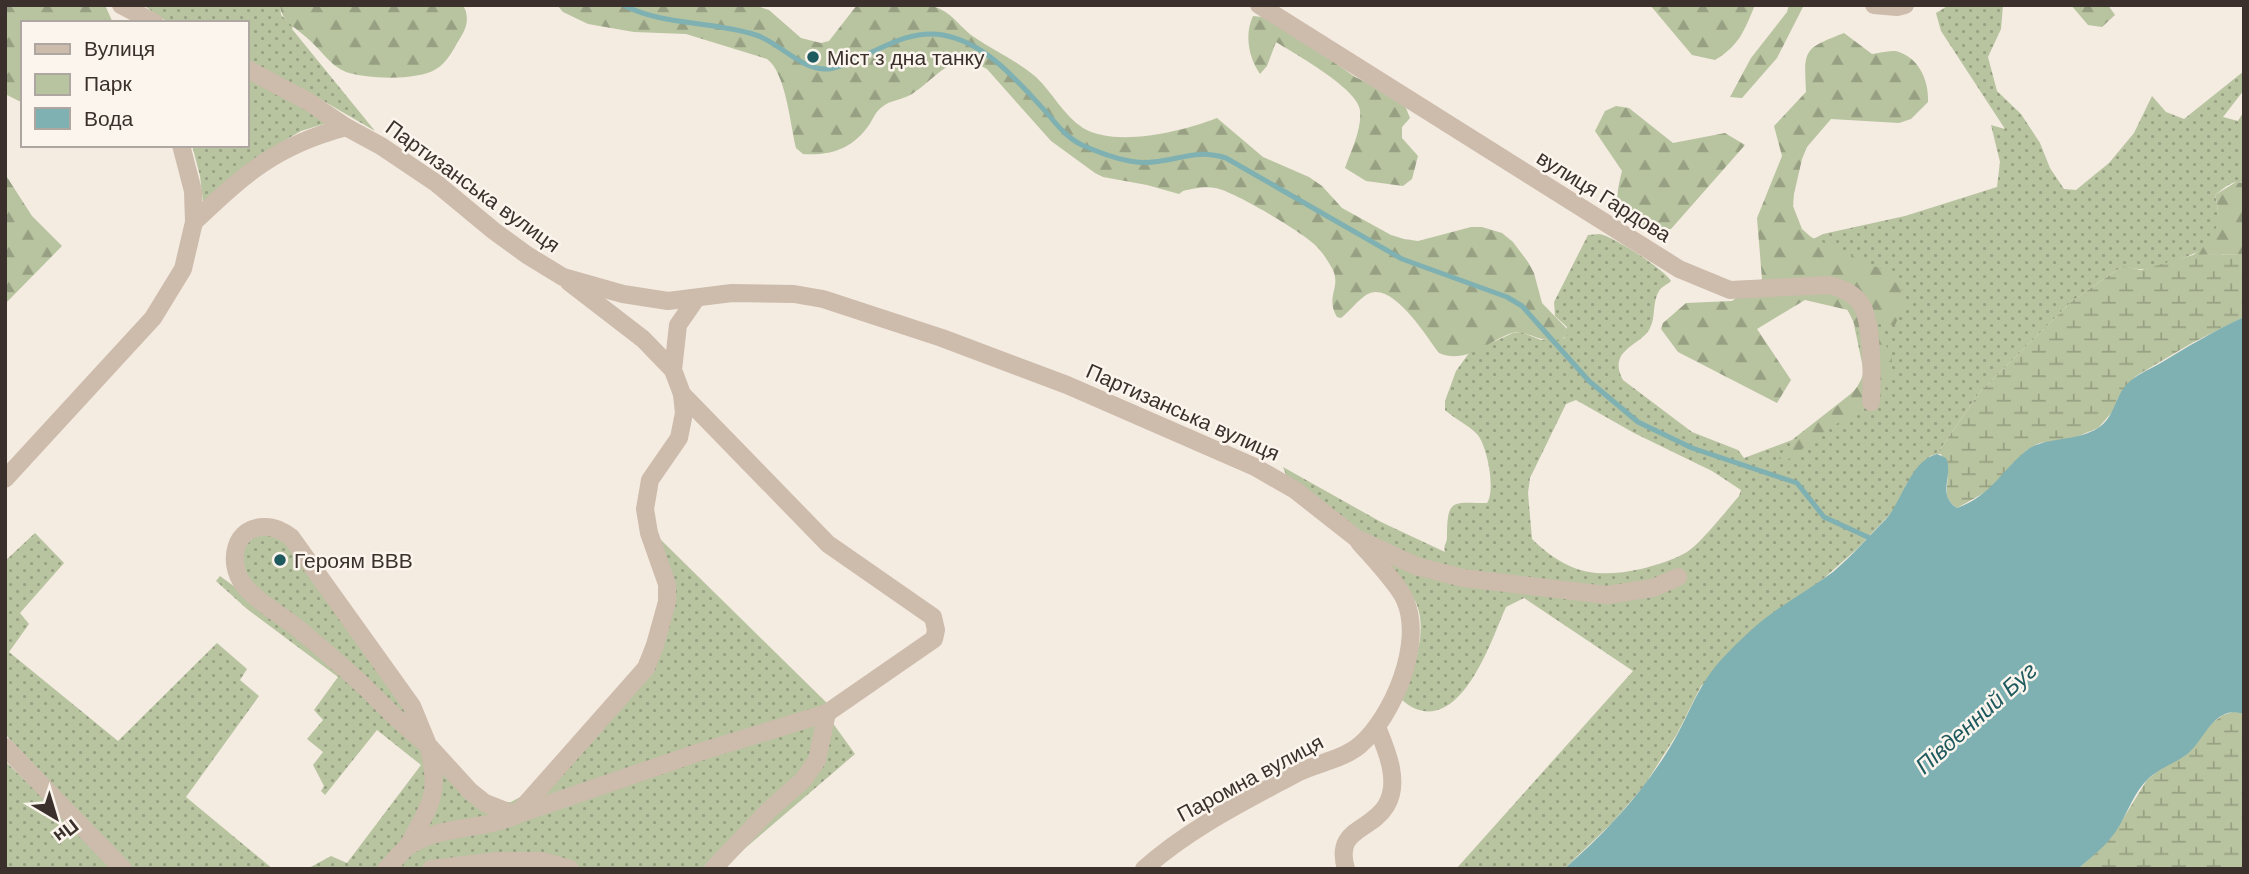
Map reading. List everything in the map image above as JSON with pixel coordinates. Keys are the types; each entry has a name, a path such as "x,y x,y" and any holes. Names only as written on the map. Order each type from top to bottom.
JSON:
{"street":[{"path":"119,5 151,21"},
{"name":"вулиця Гардова","path":"1259,5 1679,269 1730,290 1829,285 1844,289 1861,303 1867,317 1872,368 1871,402"},
{"path":"1874,5 1897,8 1905,5"},
{"name":"Партизанська вулиця","path":"248,70 309,102 436,183 494,231 563,277 643,339 673,370 682,394 828,544 933,617 936,630 934,639 827,713"},
{"path":"194,222 255,167 288,147 346,127"},
{"path":"5,478 153,318 183,269 194,222 193,191 182,147"},
{"name":"Партизанська вулиця","path":"563,277 623,294 668,301 732,293 793,294 823,299 942,338 1067,385 1255,467 1294,491 1356,538 1416,566 1463,578 1607,595 1653,588 1678,576"},
{"name":"Партизанська вулиця","path":"673,370 678,324 695,299"},
{"path":"516,815 612,709 646,668 651,657 667,602 667,584 649,533 645,509 650,480 679,438 684,413 682,394"},
{"path":"386,869 408,846 430,806 436,781 428,745 412,706 291,537 274,528 255,528 244,534 236,544 233,561 244,587 343,666 428,745 485,803 516,815"},
{"name":"Паромна вулиця","path":"1144,869 1175,843 1223,815 1300,772 1350,752 1377,727 1401,680 1412,630 1404,598 1356,538"},
{"path":"408,846 435,833 500,822 700,752 827,713 817,760 803,780 769,810 713,869"},
{"path":"1346,869 1343,855 1348,837 1378,816 1387,805 1391,792 1390,765 1377,727"},
{"path":"5,747 123,869"},
{"path":"432,869 497,861 542,861 570,869"}],"green space":[{"path":"906,3 932,6 945,12 968,33 1029,71 1076,123 1097,134 1113,137 1150,135 1187,128 1217,118 1263,157 1309,177 1322,186 1342,208 1391,235 1418,241 1471,227 1502,233 1513,242 1528,262 1534,273 1542,303 1571,333 1563,338 1547,340 1518,332 1512,333 1477,351 1449,356 1439,353 1407,311 1386,294 1376,292 1366,295 1341,318 1337,317 1332,303 1335,282 1333,270 1320,250 1306,238 1266,212 1224,190 1203,188 1179,194 1095,173 1051,141 987,69 974,64 954,64 912,94 885,105 863,133 849,145 823,154 803,154 796,148 779,75 767,59 686,34 634,32 588,24 563,12 557,5 754,5 769,10 801,38 821,43 829,41 857,5"},
{"path":"5,5 105,5 112,21 21,21 21,102 5,94"},
{"path":"143,5 280,5 281,15 293,26 292,29 375,131 248,62 248,21 166,21"},
{"path":"280,5 463,5 467,23 449,56 436,69 417,76 366,76 346,72 335,65 286,20"},
{"path":"1650,5 1755,5 1736,43 1715,60 1692,55"},
{"path":"1789,5 1804,5 1777,58 1742,98 1730,97 1751,58 1787,12"},
{"path":"1949,5 2003,5 2001,29 1988,57 1997,91 2021,114 2064,189 2076,190 2109,163 2134,133 2152,96 2166,112 2184,119 2244,71 2244,90 2223,117 2238,121 2244,111 2244,183 2232,183 2215,195 2218,219 2214,238 2197,252 2165,264 2146,269 2123,266 2072,301 1979,393 1937,454 1930,456 1906,485 1900,501 1890,514 1857,549 1701,686 1677,734 1644,786 1612,823 1564,869 1456,869 1633,671 1524,598 1506,607 1484,658 1462,693 1448,705 1433,711 1412,707 1402,700 1420,641 1420,617 1415,601 1408,590 1288,480 1283,467 1381,522 1445,552 1448,515 1451,509 1459,503 1487,503 1491,488 1489,468 1481,440 1473,430 1445,410 1445,401 1456,371 1469,353 1513,333 1521,332 1541,340 1565,338 1567,327 1555,316 1554,302 1588,235 1598,234 1607,236 1638,254 1671,281 1657,295 1652,324 1646,334 1622,354 1619,370 1623,380 1692,432 1738,450 1744,458 1792,440 1866,382 1853,320 1842,300 1792,250 1823,234 1905,216 1997,187 2000,162 1991,125 2005,129 1941,31 1936,13","holes":["1576,400 1634,433 1712,471 1741,490 1739,496 1693,548 1665,562 1625,572 1596,573 1570,566 1557,559 1532,539 1528,493 1530,478 1566,404"]},
{"path":"2071,5 2108,5 2115,15 2102,27 2088,25"},
{"path":"1253,16 1272,18 1355,77 1388,92 1406,108 1410,118 1402,127 1402,138 1418,156 1412,179 1403,186 1366,181 1345,168 1359,125 1360,110 1356,101 1324,72 1276,42 1267,66 1260,74 1249,46"},
{"path":"1844,33 1872,54 1896,51 1913,60 1925,79 1928,102 1911,119 1899,123 1831,119 1807,147 1793,206 1802,229 1811,237 1881,269 1897,283 1904,301 1894,327 1852,295 1891,353 1890,375 1878,394 1787,460 1776,458 1851,394 1859,384 1863,374 1864,353 1848,310 1805,300 1757,329 1791,380 1777,403 1678,352 1661,329 1663,323 1686,303 1732,301 1762,279 1757,218 1782,156 1774,126 1806,92 1805,67 1809,52 1820,43"},
{"path":"248,79 312,112 327,123 301,131 272,148 203,202 193,147 248,147"},
{"path":"1616,106 1629,108 1673,143 1725,133 1745,145 1671,229 1654,229 1631,224 1623,219 1617,201 1622,171 1595,131 1605,111"},
{"path":"5,174 32,216 62,246 5,304"},
{"path":"2236,182 2244,183 2244,254 2193,255 2216,229 2218,214 2215,195"},
{"path":"2244,254 2244,317 2192,343 2136,376 2118,398 2114,410 2098,428 2071,439 2039,443 2027,450 1991,489 1957,508 1952,504 1947,495 1947,469 1941,454 1937,454 1979,393 2072,301 2123,266 2141,270 2193,255"},
{"path":"35,533 64,563 20,613 29,624 9,652 118,741 217,643 247,669 240,680 259,696 186,797 273,869 132,869 5,734 5,561"},
{"path":"265,535 285,543 417,729 248,584 241,550 254,537"},
{"path":"658,537 830,706 832,722 855,754 721,869 393,869 440,773 455,770 496,803 511,802 533,790 631,679 644,651 661,600"},
{"path":"220,576 290,627 412,738 431,764 433,783 399,849 379,869 307,869 331,856 347,863 421,765 377,730 325,795 321,791 324,786 313,765 323,752 307,739 323,720 314,710 338,677 247,609 216,581"},
{"path":"2236,711 2244,714 2244,867 2078,869 2111,838 2147,780 2166,764 2186,754 2212,723 2223,715"},
{"path":"5,761 116,869 5,869"}],"water":[{"name":"Південний Буг","path":"2244,317 2244,714 2233,712 2217,719 2193,749 2149,778 2111,838 2079,868 1564,869 1612,823 1641,790 1666,754 1701,687 1720,661 1764,619 1847,560 1886,519 1920,464 1937,454 1946,458 1946,491 1951,503 1957,508 1969,503 1987,490 2027,450 2042,443 2080,436 2098,428 2104,424 2123,389 2134,378"}],"waterway":[{"path":"623,5 655,17 756,35 799,61 817,68 837,67 907,37 931,34 959,39 1001,65 1063,131 1082,145 1135,162 1206,154 1226,158 1402,259 1507,297 1522,306 1589,381 1638,422 1692,448 1797,483 1824,517 1872,539"}],"place":[{"name":"Міст з дна танку","path":"813,57"},
{"name":"Героям ВВВ","path":"280,560"}]}
